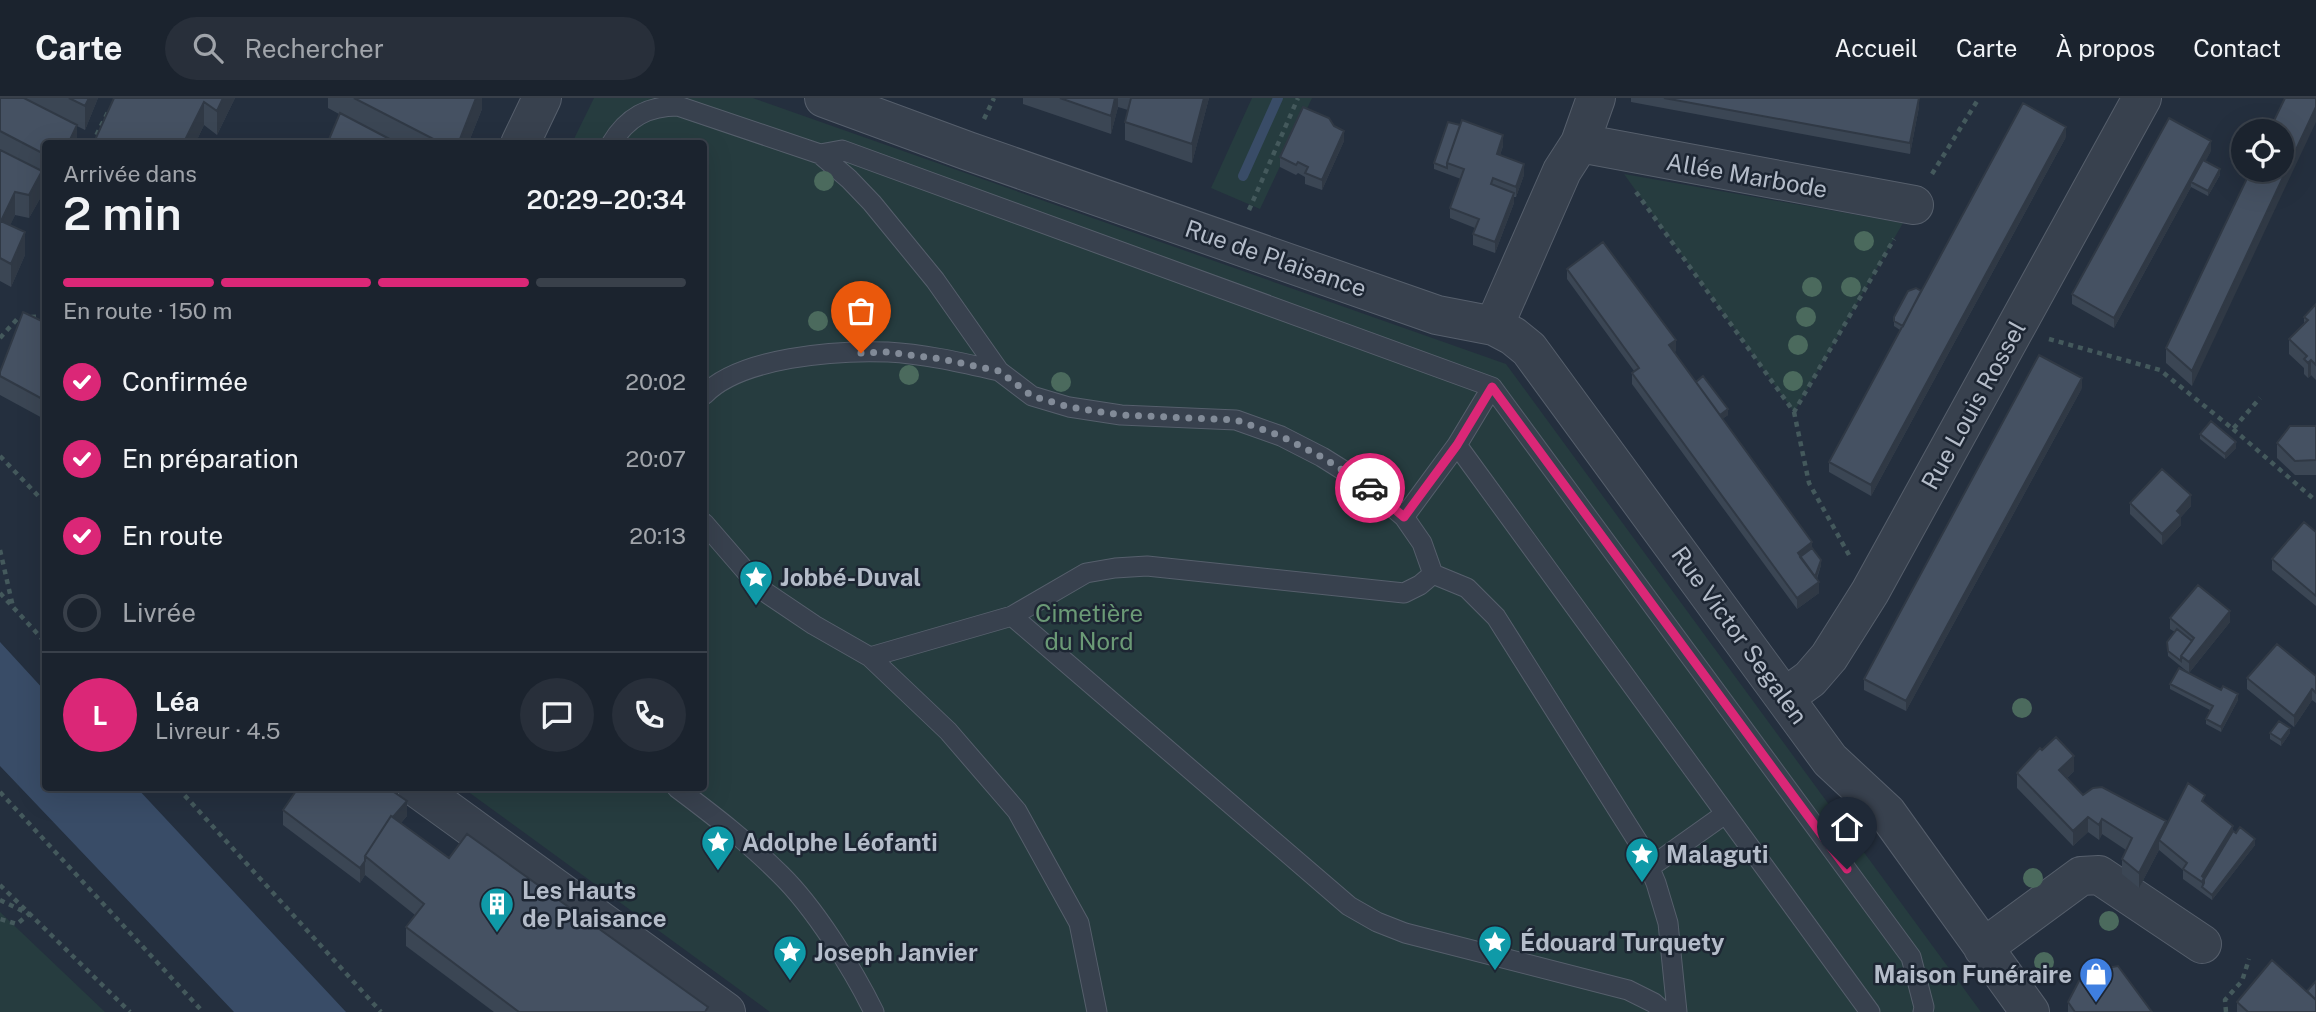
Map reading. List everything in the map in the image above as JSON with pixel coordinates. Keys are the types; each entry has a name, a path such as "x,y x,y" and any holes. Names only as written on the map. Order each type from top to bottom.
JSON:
{"street":[{"path":"522,140 542,98"},
{"name":"Rue de Plaisance","path":"824,98 1437,315 1494,326"},
{"path":"1494,326 1562,171 1590,146 1596,98"},
{"name":"Rue Louis Rossel","path":"1785,697 1810,679 1829,657 1870,592 2142,98"},
{"name":"Allée Marbode","path":"1590,146 1914,205"},
{"name":"Rue Victor Segalen","path":"1494,326 1529,349 1830,760 1886,813 2030,1012"},
{"path":"421,791 726,1012"},
{"path":"1983,948 2081,876 2090,874 2099,876 2202,944"}],"lane":[{"path":"614,140 625,125 639,113 658,106 678,106 820,154 872,202 935,280 999,371 1032,396 1069,407 1121,415 1236,420 1281,436 1322,457 1365,484 1404,517 1422,543 1433,575"},
{"path":"820,154 842,150 1492,387 1912,957 1923,1012"},
{"path":"707,392 712,386 779,359 834,354 887,352 941,359 999,371"},
{"path":"1404,517 1457,445 1492,387"},
{"path":"1457,445 1870,1012"},
{"path":"707,526 762,590 814,625 870,657 948,731 1017,811 1079,923 1097,1012"},
{"path":"870,657 1012,616 1086,573 1115,568 1147,566 1404,593 1433,575"},
{"path":"1433,575 1467,588 1496,617 1640,845 1668,923 1677,1012"},
{"path":"1012,616 1349,905 1377,922 1405,933 1628,990 1654,1003 1664,1012"},
{"path":"681,791 737,834 783,876 820,924 861,986 874,1012"},
{"path":"1649,868 1725,814"}],"path":[{"path":"94,140 115,98"},
{"path":"1234,243 1298,98"},
{"path":"1794,412 1979,98"},
{"path":"1590,146 1624,174 1794,412 1809,483 1870,592"},
{"path":"0,338 18,318 42,316"},
{"path":"2016,326 2039,337 2160,370 2316,501"},
{"path":"2233,429 2260,398"},
{"path":"0,456 42,500"},
{"path":"0,550 14,609"},
{"path":"0,593 42,639"},
{"path":"181,791 381,1012"},
{"path":"0,792 203,1012"},
{"path":"0,885 130,1012"},
{"path":"0,900 29,914"},
{"path":"0,919 17,924 29,914"},
{"path":"2226,1012 2225,1000 2242,981 2249,959"}],"green space":[{"name":"Cimetière du Nord","path":"594,98 753,98 1506,364 1981,1012 770,1012 467,791 707,791 707,140 573,140"},
{"path":"1252,98 1312,98 1260,209 1211,188"},
{"path":"1624,174 1903,223 1794,412"},
{"path":"0,912 105,1012 0,1012"}],"water":[{"path":"0,642 42,688 42,791 140,791 346,1012 234,1012 0,766"}],"building":[{"path":"0,98 24,98 77,125 70,140 42,140 42,153 0,131"},
{"path":"69,98 89,98 85,106"},
{"path":"114,98 223,98 217,111 204,102 185,140 95,140"},
{"path":"354,98 476,98 460,140 435,140"},
{"path":"1060,98 1115,98 1111,116"},
{"path":"1131,98 1204,98 1192,144 1125,122"},
{"path":"1664,98 1919,98 1910,143"},
{"path":"2285,98 2316,98 2316,107 2294,154 2294,119 2275,119"},
{"path":"2023,103 2066,127 1871,485 1829,462"},
{"path":"1303,107 1329,118 1334,126 1344,131 1322,180 1305,173 1308,167 1298,162 1296,165 1280,157"},
{"path":"340,113 391,140 329,140"},
{"path":"2169,118 2211,141 2114,318 2072,294"},
{"path":"1462,120 1503,135 1497,154 1524,164 1516,187 1493,178 1491,184 1514,193 1495,242 1473,234 1479,219 1450,208 1464,169 1447,163"},
{"path":"1448,122 1460,125 1447,168 1434,163"},
{"path":"0,150 42,171 29,195 15,192 1,221 25,232 11,264 0,258"},
{"path":"2203,160 2220,169 2208,191 2191,182"},
{"path":"2245,182 2281,182 2192,371 2166,348"},
{"path":"1603,242 1676,340 1669,345 1812,542 1798,553 1819,582 1797,598 1632,373 1639,368 1567,269"},
{"path":"1916,288 1921,291 1903,326 1894,321 1894,317 1908,291"},
{"path":"2316,304 2316,365 2311,360 2308,363 2304,359 2307,356 2289,339 2308,320 2304,317"},
{"path":"23,312 42,321 42,399 0,376"},
{"path":"2039,355 2082,378 1906,701 1864,679"},
{"path":"1703,376 1728,409 1720,415 1696,382"},
{"path":"2211,421 2236,442 2225,454 2200,434"},
{"path":"2290,426 2316,426 2316,460 2295,461 2277,443"},
{"path":"2162,469 2191,495 2177,511 2181,515 2162,534 2130,503"},
{"path":"2304,522 2316,532 2316,596 2272,559"},
{"path":"1812,548 1821,560 1815,577 1800,557"},
{"path":"2198,585 2230,611 2189,662 2181,656 2194,638 2170,618"},
{"path":"2177,629 2192,641 2181,656 2181,661 2168,651 2167,642"},
{"path":"2277,644 2316,676 2316,693 2312,689 2294,716 2247,678"},
{"path":"2179,668 2221,690 2223,686 2238,694 2221,727 2206,719 2213,706 2170,684"},
{"path":"2279,721 2290,728 2281,740 2270,733"},
{"path":"2056,737 2074,756 2059,770 2083,795 2093,788 2102,787 2166,821 2139,873 2122,859 2132,838 2102,819 2099,825 2088,817 2073,831 2017,773 2040,748 2042,750"},
{"path":"2188,783 2205,795 2202,801 2233,826 2202,876 2202,882 2183,869 2187,863 2159,840"},
{"path":"296,791 392,791 407,801 391,816 360,868 283,810"},
{"name":"Les Hauts de Plaisance","path":"391,816 449,858 467,834 708,1007 705,1012 519,1012 406,927 424,904 365,856"},
{"path":"2240,827 2255,839 2212,895 2202,887 2204,879 2233,831 2236,833"},
{"path":"2272,960 2316,1000 2316,1012 2248,1012 2237,1002"},
{"path":"2118,966 2152,1012 2075,1012 2068,1002 2079,981 2095,970"},
{"path":"2316,981 2316,1000 2307,991"}],"waterway":[{"path":"1243,176 1278,98"}],"way so far":[{"path":"861,353 887,352 941,359 999,371 1032,396 1069,407 1121,415 1236,420 1281,436 1322,457 1370,488"}],"place":[{"name":"Jobbé-Duval","path":"756,607"},
{"name":"Adolphe Léofanti","path":"718,872"},
{"name":"Malaguti","path":"1642,884"},
{"name":"Les Hauts de Plaisance","path":"497,934"},
{"name":"Édouard Turquety","path":"1495,972"},
{"name":"Joseph Janvier","path":"790,982"},
{"name":"Maison Funéraire","path":"2096,1004"}],"route":[{"path":"1370,488 1404,517 1457,445 1492,387 1847,869"}]}
